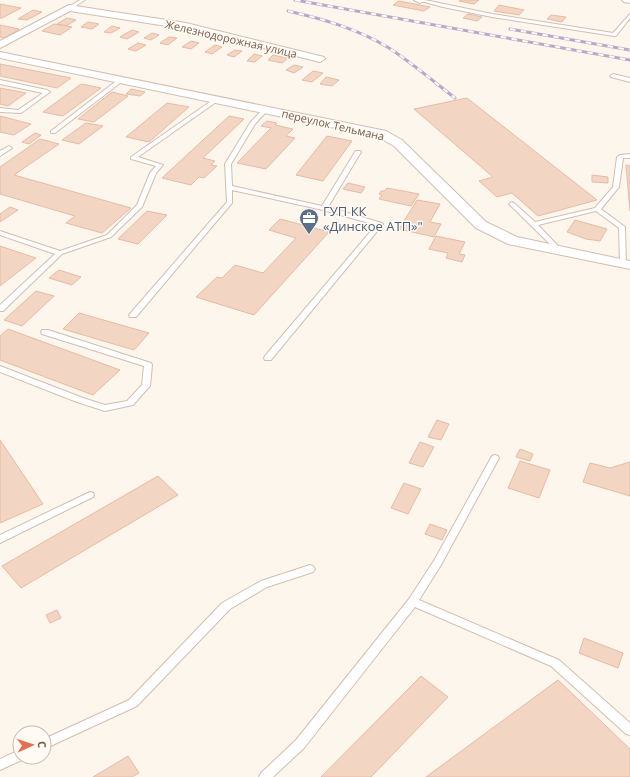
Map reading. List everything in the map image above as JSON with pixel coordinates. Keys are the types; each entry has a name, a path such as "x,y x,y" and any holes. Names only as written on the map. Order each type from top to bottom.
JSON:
{"street":[{"path":"0,45 69,8"},
{"name":"Железнодорожная улица","path":"69,8 186,26 320,60"},
{"name":"переулок Тельмана","path":"0,54 382,134 398,143 481,225 513,241 627,264"}],"lane":[{"path":"69,8 83,0"},
{"path":"419,0 457,10 614,35 630,15"},
{"path":"613,76 630,80"},
{"path":"53,132 121,80"},
{"path":"0,82 47,92 19,112 0,110"},
{"path":"0,309 60,253 109,236 140,206 153,173 160,165 132,158 216,100"},
{"path":"133,315 230,202 228,164 252,123 265,110"},
{"path":"0,154 8,148"},
{"path":"324,208 358,152"},
{"path":"534,224 597,209 616,187 620,157 630,156"},
{"path":"229,187 324,208 380,224 268,358"},
{"path":"512,204 558,249"},
{"path":"597,209 622,227 627,264"},
{"path":"0,233 60,253"},
{"path":"0,369 80,400 105,408 130,403 146,386 148,365 45,332"},
{"path":"265,777 300,744 413,602 438,562 495,458"},
{"path":"0,539 90,495"},
{"path":"52,740 133,703 226,606 264,584 310,569"},
{"path":"413,602 554,663 630,730"},
{"path":"0,765 12,760"}],"building":[{"path":"479,0 474,4 459,1"},
{"path":"399,1 430,7 424,11 393,5"},
{"path":"0,4 21,8 0,18"},
{"path":"499,5 524,10 519,15 494,11"},
{"path":"33,10 42,12 27,20 18,19"},
{"path":"468,14 482,17 477,21 463,18"},
{"path":"551,15 566,17 562,22 547,19"},
{"path":"67,18 76,20 66,26 57,24"},
{"path":"88,22 99,24 92,29 81,27"},
{"path":"54,24 72,27 60,35 42,31"},
{"path":"0,25 19,29 5,38 0,37"},
{"path":"112,26 120,28 111,33 104,32"},
{"path":"132,30 139,32 127,39 120,37"},
{"path":"152,33 159,35 151,40 144,38"},
{"path":"169,37 177,38 168,45 160,43"},
{"path":"191,41 199,43 191,49 182,47"},
{"path":"138,43 146,45 136,51 128,49"},
{"path":"215,45 222,47 212,54 205,52"},
{"path":"235,50 242,51 234,57 227,55"},
{"path":"254,54 262,56 255,62 247,61"},
{"path":"273,55 288,58 282,63 268,60"},
{"path":"0,64 71,78 57,88 0,76"},
{"path":"294,65 303,67 294,73 286,70"},
{"path":"313,71 323,73 312,82 302,80"},
{"path":"326,77 339,80 332,86 320,84"},
{"path":"81,84 101,88 63,116 43,112"},
{"path":"0,88 26,93 8,106 0,104"},
{"path":"131,89 145,92 140,96 126,94"},
{"path":"112,92 128,96 94,122 78,119"},
{"path":"467,98 597,200 538,216 512,193 497,197 479,181 493,177 414,109"},
{"path":"167,103 189,107 149,142 126,137"},
{"path":"0,116 31,124 14,135 0,132"},
{"path":"229,116 244,119 203,158 215,161 211,165 217,166 204,178 199,177 191,185 162,178"},
{"path":"267,121 277,123 275,125 293,129 286,136 295,138 266,169 237,163 271,128 261,126"},
{"path":"86,123 103,126 79,144 62,140"},
{"path":"35,133 41,135 29,144 22,142"},
{"path":"327,136 352,141 323,181 296,175"},
{"path":"40,139 59,144 14,175 131,208 102,233 66,223 75,216 0,194 0,167"},
{"path":"626,165 630,166 630,211"},
{"path":"592,175 608,177 608,183 592,182"},
{"path":"348,183 365,187 361,193 343,189"},
{"path":"387,188 419,194 411,206 379,199 382,195 379,194 381,191 384,191"},
{"path":"417,200 440,204 430,222 441,224 434,237 399,229"},
{"path":"10,207 18,210 0,222 0,214"},
{"path":"147,211 167,215 138,244 118,239"},
{"path":"280,219 329,232 254,315 196,297 217,277 222,278 235,265 263,273 296,238 269,230"},
{"path":"575,220 607,229 600,241 586,239 567,232"},
{"path":"436,236 465,242 459,254 465,255 462,262 446,258 448,253 429,249"},
{"path":"0,246 36,258 0,286"},
{"path":"59,270 81,277 72,285 49,278"},
{"path":"36,291 54,296 22,326 4,320"},
{"path":"79,313 149,333 134,350 63,329"},
{"path":"8,329 120,370 93,395 0,360 0,336"},
{"path":"437,420 449,424 441,440 428,437"},
{"path":"0,440 43,504 0,523"},
{"path":"420,442 434,447 423,467 409,463"},
{"path":"520,449 533,454 530,461 516,457"},
{"path":"520,461 550,470 539,498 508,488"},
{"path":"630,462 630,496 583,482 590,463 610,468"},
{"path":"158,476 178,495 21,588 2,566"},
{"path":"404,483 421,489 408,514 391,508"},
{"path":"430,524 447,530 442,540 425,534"},
{"path":"57,610 61,618 50,623 46,615"},
{"path":"584,638 623,653 618,668 579,653"},
{"path":"421,676 448,697 371,777 321,777"},
{"path":"558,680 630,749 630,777 426,777"},
{"path":"128,756 139,773 132,777 93,777"}],"railway":[{"path":"295,0 630,60"},
{"path":"288,11 340,25 377,41 406,60 455,98"},
{"path":"510,29 630,50"}],"place":[{"name":"ГУП КК «Динское АТП»\"","path":"309,235"}]}
